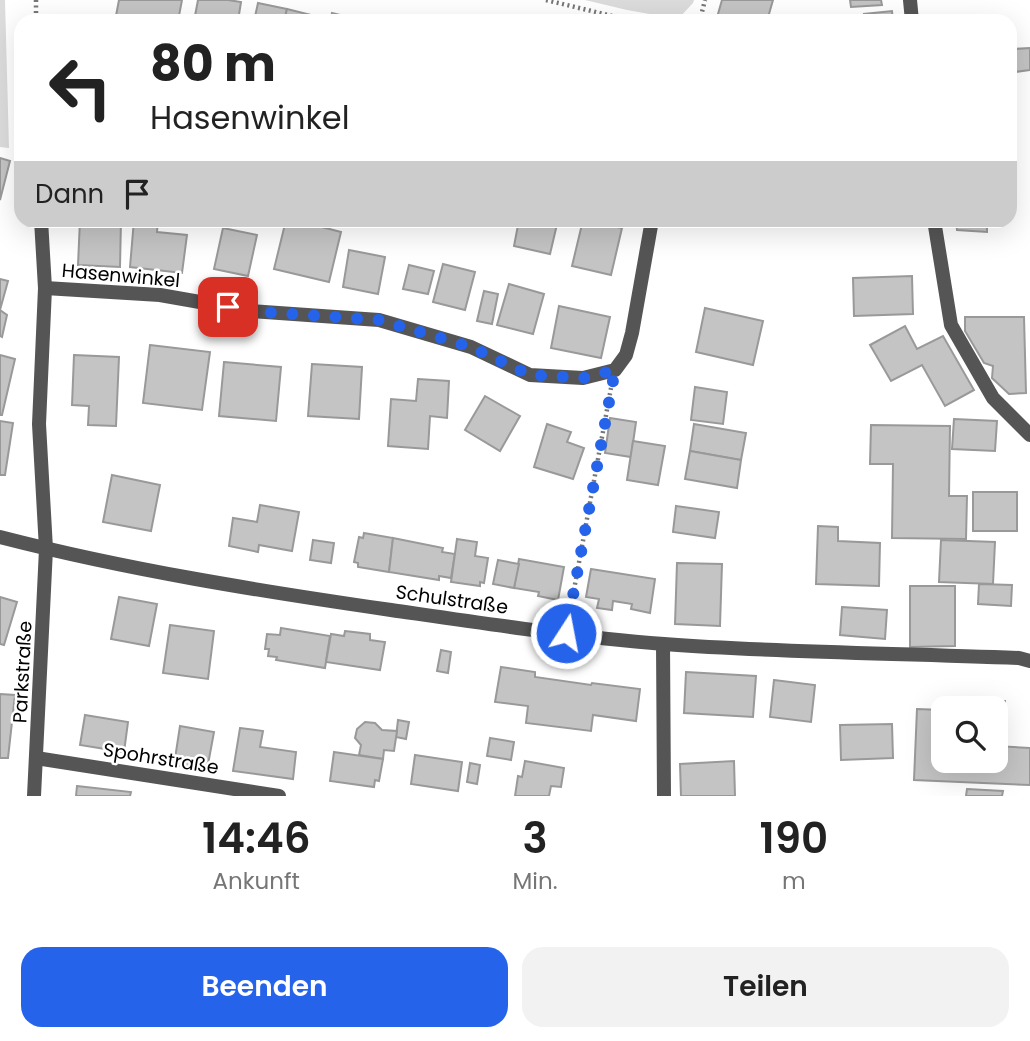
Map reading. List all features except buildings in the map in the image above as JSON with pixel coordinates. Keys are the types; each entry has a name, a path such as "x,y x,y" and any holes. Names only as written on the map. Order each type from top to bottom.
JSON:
{"street":[{"name":"Hasenwinkel","path":"41,228 45,288 39,424 46,549"},
{"path":"615,370 626,355 632,333 651,228"},
{"path":"935,228 951,325 993,398 1030,435"},
{"name":"Hasenwinkel","path":"45,288 160,295 251,311 379,320 471,347 530,375 583,378 615,370"},
{"name":"Schulstraße","path":"0,537 176,575 462,621 663,644 832,654 1019,657 1030,662"},
{"name":"Parkstraße","path":"34,796 46,549"},
{"path":"663,644 664,796"},
{"name":"Spohrstraße","path":"37,758 279,796"}],"path":[{"path":"546,0 605,14"},
{"path":"566,633 615,370"}],"shaded area":[{"path":"0,0 5,0 9,148 0,147"},
{"path":"585,0 694,0 683,14 650,14"}],"route":[{"path":"228,307 379,320 471,347 530,375 583,378 615,370 566,633"}]}
